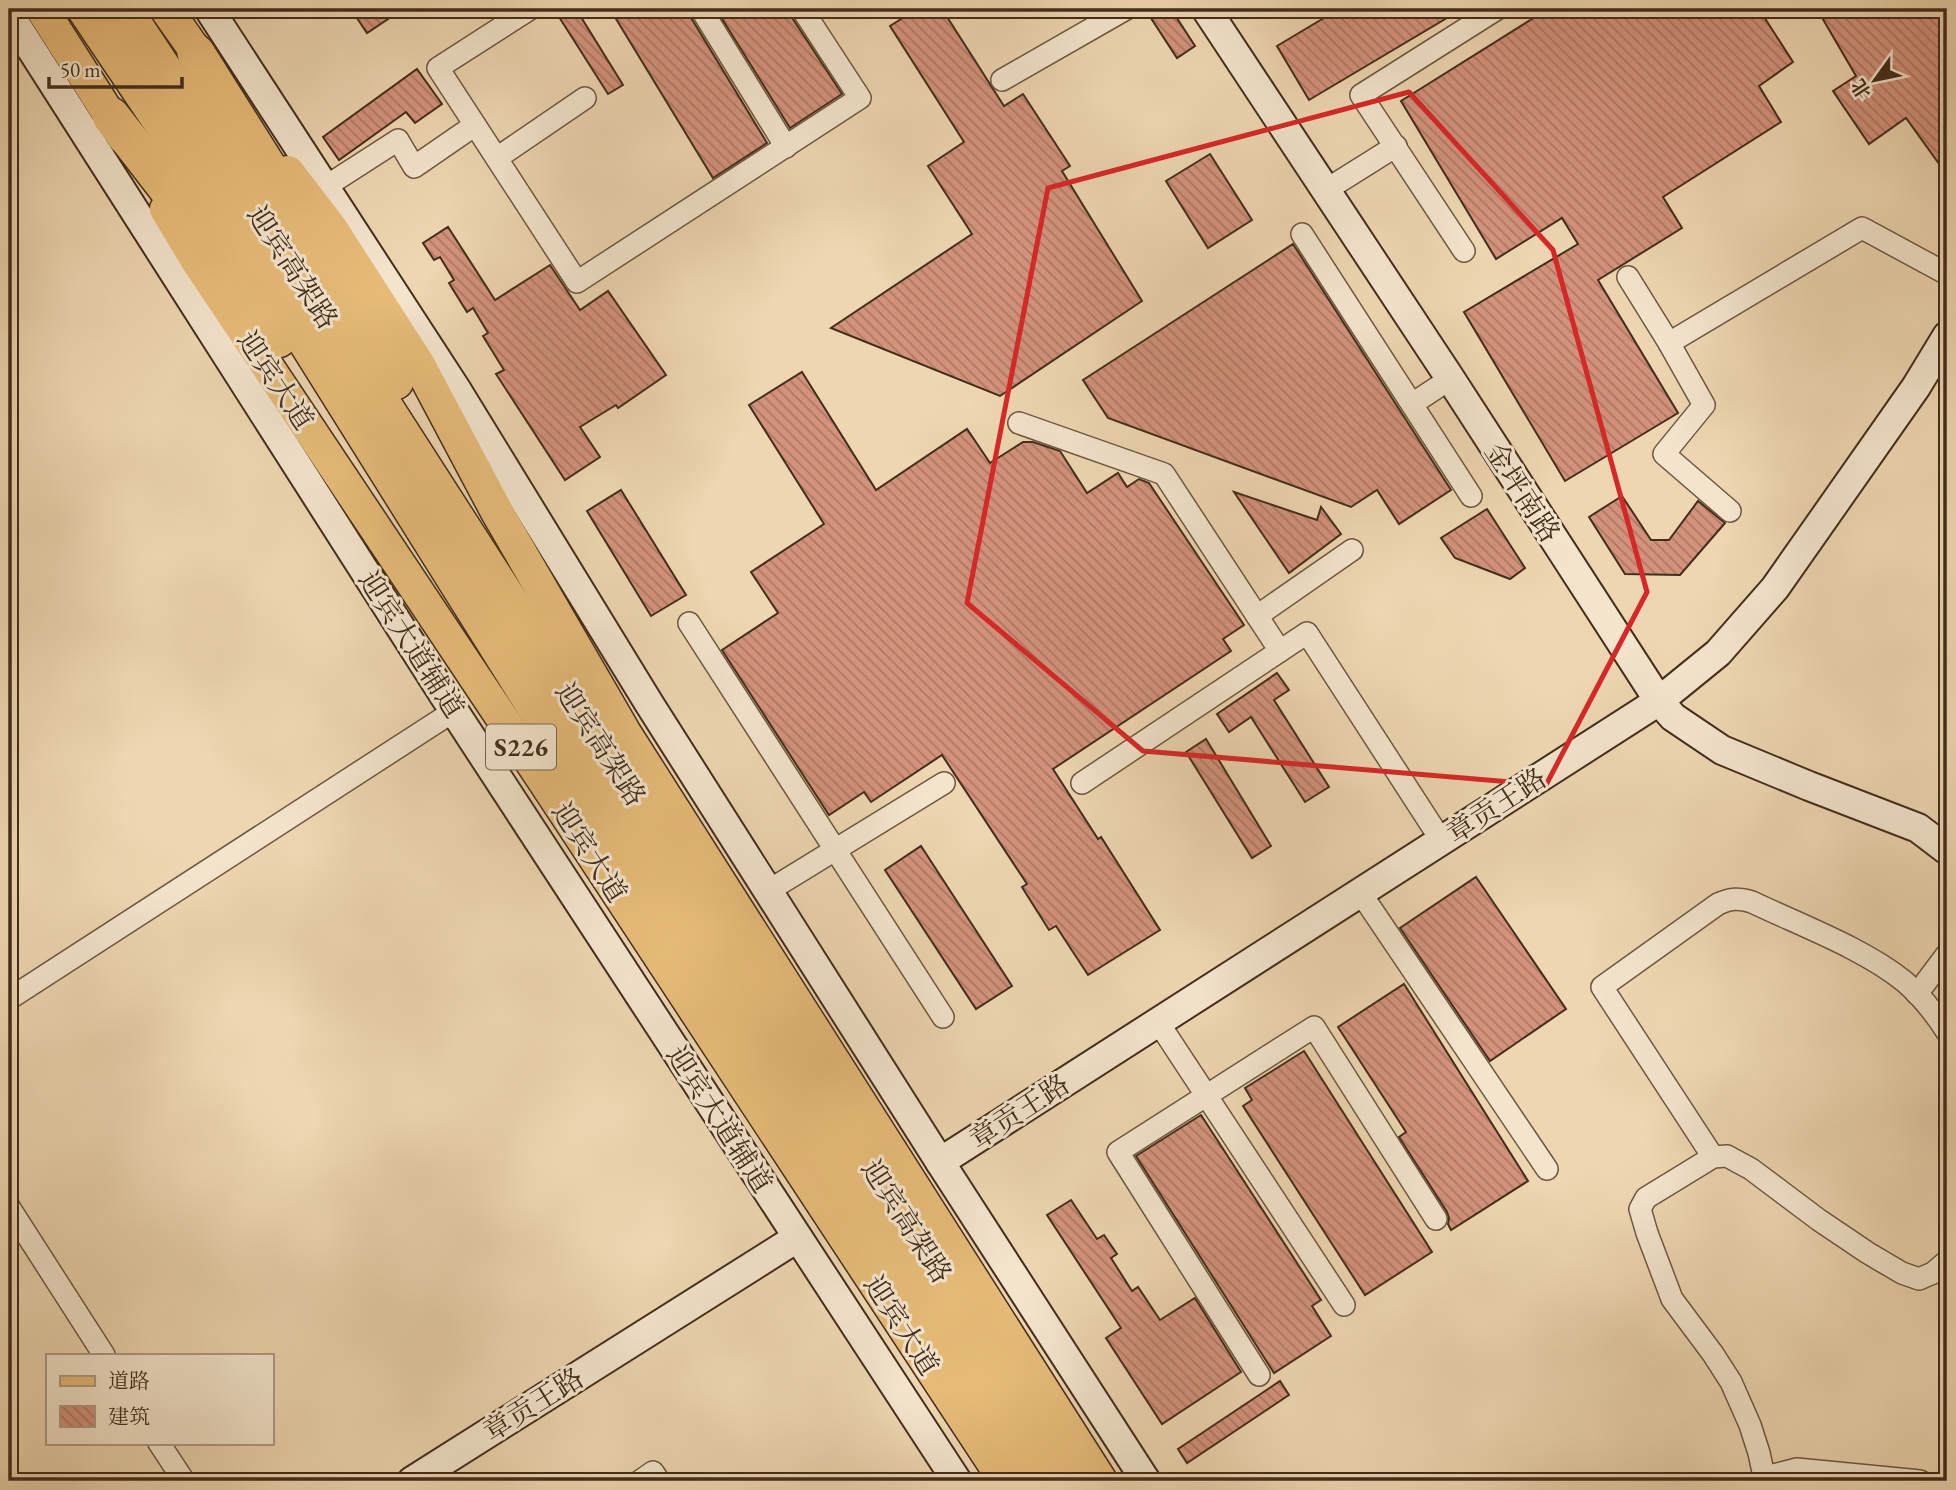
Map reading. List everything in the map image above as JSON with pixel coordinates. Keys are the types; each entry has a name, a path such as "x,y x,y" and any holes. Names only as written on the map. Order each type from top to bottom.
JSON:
{"highway":[{"name":"迎宾高架路","path":"86,9 1075,1481"},
{"name":"迎宾高架路","path":"123,9 294,267 584,749 719,993 1037,1481"},
{"path":"196,53 321,252 584,749"},
{"path":"111,116 214,249 317,393 446,586 584,749"}],"main road":[{"name":"迎宾大道","path":"42,9 111,116 196,259 1004,1481"},
{"path":"166,9 196,53 331,228 411,354 497,512 625,733 1101,1481"}],"street":[{"path":"209,9 458,392 650,705 1146,1481"},
{"path":"530,9 438,68 577,282 860,98 802,9"},
{"path":"701,9 786,147"},
{"path":"1002,80 1126,9"},
{"name":"金坪南路","path":"1206,9 1659,701 1673,717 1722,750 1918,828 1947,850"},
{"path":"1464,251 1361,95 1497,9"},
{"name":"迎宾大道辅道","path":"9,14 454,711 957,1481"},
{"path":"497,158 585,97"},
{"path":"325,187 398,140 414,167 475,125"},
{"path":"1326,191 1396,146"},
{"path":"1669,343 1862,228 1947,274"},
{"path":"1302,234 1471,496"},
{"path":"1628,277 1704,405 1664,454 1730,512"},
{"name":"章贡王路","path":"940,1162 1659,701 1718,653 1775,588 1916,387 1947,336"},
{"path":"1412,404 1450,379"},
{"path":"1019,423 1164,474 1280,651"},
{"path":"1257,616 1352,550"},
{"path":"689,623 943,1017"},
{"path":"1082,783 1307,633 1441,840"},
{"path":"9,999 454,711"},
{"path":"768,891 944,783"},
{"path":"1360,892 1547,1169"},
{"path":"1713,1157 1602,987 1718,904 1739,898 1752,902 1864,955 1917,993 1932,1008 1947,1032"},
{"path":"1917,993 1947,954"},
{"path":"1158,1022 1344,1305"},
{"path":"1259,1375 1118,1152 1314,1027 1436,1219"},
{"path":"1920,1481 1797,1469 1765,1479 1750,1425 1731,1382 1672,1299 1640,1209 1646,1198 1713,1157 1727,1156 1751,1169 1819,1220 1902,1273 1919,1279 1933,1273 1947,1261"},
{"path":"9,1207 103,1354"},
{"name":"章贡王路","path":"412,1481 797,1238"},
{"path":"160,1444 184,1481"},
{"path":"640,1481 653,1472 659,1481"}],"highlighted area":[{"path":"1409,92 1553,250 1647,592 1546,785 1143,751 967,603 1048,188"}],"building":[{"path":"351,9 403,9 367,33"},
{"path":"554,9 576,9 623,85 608,94"},
{"path":"610,9 688,9 767,143 713,178"},
{"path":"716,9 789,9 842,94 790,128"},
{"path":"917,9 942,9 1004,106 1023,94 1070,166 1062,171 1142,301 1000,396 831,328 972,234 928,166 964,142 890,26"},
{"path":"1145,9 1171,9 1195,46 1177,58"},
{"path":"1339,9 1462,9 1309,100 1277,46"},
{"path":"1548,9 1759,9 1793,62 1759,86 1781,122 1663,197 1682,228 1598,280 1678,413 1565,481 1464,312 1578,244 1562,218 1496,259 1401,101"},
{"path":"1817,9 1947,9 1947,175 1906,118 1869,144 1833,91 1856,76"},
{"path":"417,69 442,104 415,123 406,112 339,160 323,137"},
{"path":"1210,154 1252,220 1208,248 1166,181"},
{"path":"448,227 495,300 550,265 580,310 608,291 666,375 618,408 616,405 580,427 600,457 565,480 496,374 504,370 483,336 488,333 473,308 467,312 449,283 454,280 440,257 434,260 423,243"},
{"path":"1293,244 1451,490 1399,524 1377,490 1351,507 1108,418 1083,380"},
{"path":"802,372 876,490 967,429 990,463 1023,442 1033,442 1060,451 1087,493 1118,473 1127,487 1139,479 1149,483 1244,625 1223,639 1231,651 1053,769 1098,839 1101,837 1160,930 1088,975 1056,926 1049,930 1022,887 1027,884 942,755 871,802 864,792 829,815 722,650 778,613 751,572 824,524 749,405"},
{"path":"621,490 686,595 651,616 587,511"},
{"path":"1234,492 1317,520 1321,507 1341,534 1289,573"},
{"path":"1622,496 1651,540 1669,540 1698,501 1725,523 1680,575 1625,574 1589,517"},
{"path":"1487,509 1525,568 1510,579 1455,558 1441,538"},
{"path":"1277,673 1289,690 1274,700 1329,787 1305,802 1251,717 1229,732 1217,714"},
{"path":"1206,739 1271,846 1252,858 1186,752"},
{"path":"921,846 1012,986 976,1009 885,870"},
{"path":"1476,877 1566,1009 1490,1061 1400,928"},
{"path":"1404,984 1528,1181 1451,1230 1447,1212 1399,1137 1406,1132 1338,1027"},
{"path":"1304,1051 1432,1252 1365,1295 1243,1106 1252,1100 1245,1088"},
{"path":"1201,1115 1321,1300 1312,1306 1331,1336 1274,1373 1136,1156"},
{"path":"1071,1200 1097,1239 1104,1235 1117,1254 1111,1258 1132,1291 1138,1287 1160,1320 1195,1298 1241,1372 1162,1424 1106,1338 1121,1328 1047,1215"},
{"path":"1280,1381 1289,1395 1187,1463 1178,1449"}]}
